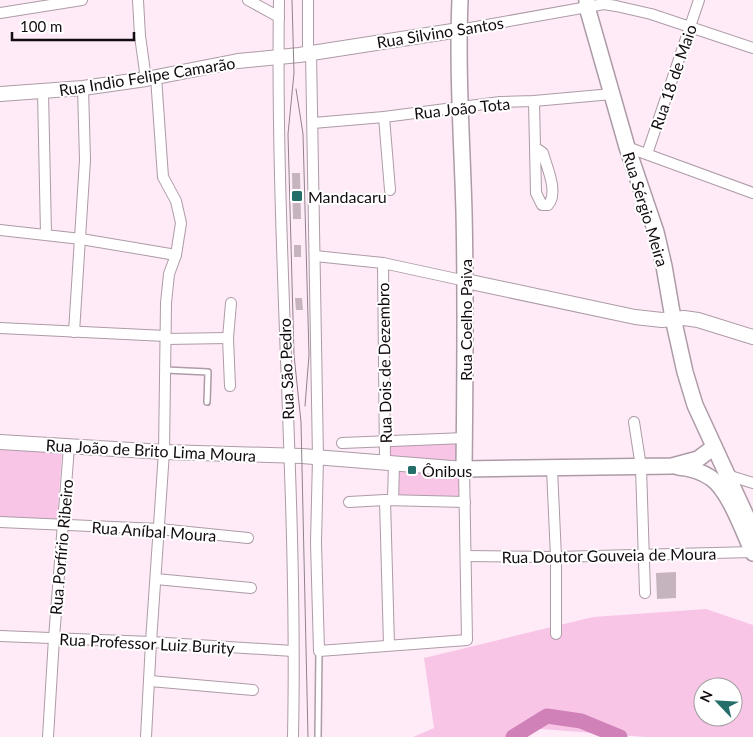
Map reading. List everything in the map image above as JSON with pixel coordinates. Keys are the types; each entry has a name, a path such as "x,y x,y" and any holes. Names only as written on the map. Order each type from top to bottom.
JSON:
{"main road":[{"name":"Rua Coelho Paiva","path":"460,0 459,30 466,281 464,469"},
{"name":"Rua Sérgio Meira","path":"587,4 627,147 656,232 664,266 672,318 695,405 753,531"},
{"path":"672,466 698,459 714,447"},
{"path":"464,469 672,466 697,470 714,479 720,487 753,552"}],"street":[{"path":"0,13 82,0"},
{"path":"138,0 140,36 151,78 163,178 176,201 181,223 176,255 167,288 164,452 146,737"},
{"path":"248,0 279,17"},
{"name":"Rua São Pedro","path":"279,0 278,56 283,283 296,456 293,737"},
{"name":"Rua São Pedro","path":"308,0 313,123 318,458 316,534 319,650"},
{"name":"Rua 18 de Maio","path":"647,154 699,0"},
{"name":"Rua Silvino Santos","path":"293,55 459,30 587,4 616,6 690,26 753,48"},
{"name":"Rua Indio Felipe Camarão","path":"0,94 83,88 151,78 238,61 293,55"},
{"path":"74,332 85,160 83,88"},
{"path":"43,92 46,234"},
{"name":"Rua João Tota","path":"313,123 384,117 500,102 612,94"},
{"path":"534,101 536,193 542,205 548,205 552,201 553,190 543,153 536,148"},
{"path":"384,117 390,190"},
{"path":"627,147 753,192"},
{"path":"0,230 46,234 176,255"},
{"path":"315,256 383,263 635,317 662,320 672,318 698,320 753,337"},
{"name":"Rua Dois de Dezembro","path":"383,263 385,441 390,464 389,645"},
{"path":"230,386 228,338 231,303"},
{"path":"0,328 166,338 228,338"},
{"path":"634,422 641,467 645,593"},
{"path":"342,443 464,438"},
{"name":"Rua João de Brito Lima Moura","path":"0,442 164,452 296,456 464,469"},
{"name":"Rua Porfírio Ribeiro","path":"48,737 69,447"},
{"name":"Rua Coelho Paiva","path":"389,645 467,640 464,469"},
{"path":"552,469 556,557 556,634"},
{"path":"727,475 753,483"},
{"path":"349,502 389,500 464,502"},
{"name":"Rua Aníbal Moura","path":"0,522 159,530 248,538"},
{"name":"Rua Doutor Gouveia de Moura","path":"466,556 556,557 753,552"},
{"path":"156,579 252,588"},
{"name":"Rua Professor Luiz Burity","path":"0,636 151,642 293,651"},
{"path":"319,650 389,645"},
{"path":"150,681 254,690"}],"lane":[{"path":"166,370 208,372 207,402"},
{"path":"318,737 319,650"}],"shaded area":[{"path":"462,441 460,464 389,461 389,443"},
{"path":"0,446 62,451 57,522 0,519"},
{"path":"392,469 460,473 461,497 391,497"},
{"path":"706,609 753,625 753,737 645,737 528,728 520,737 413,737 434,728 424,658 593,617"}],"building":[{"name":"Mandacaru","path":"292,173 300,173 301,219 293,219"},
{"path":"294,245 301,245 301,257 294,257"},
{"path":"295,298 302,298 303,310 296,310"},
{"path":"676,572 676,598 657,599 656,573"}],"waterway":[{"path":"513,737 547,716 581,721 620,737"}],"tram line":[{"path":"292,0 294,73 288,134 294,355 301,422 308,737"},
{"path":"296,89 303,134 309,355 305,406"}],"place":[{"name":"Mandacaru","path":"297,196"},
{"name":"Ônibus","path":"412,470"}]}
